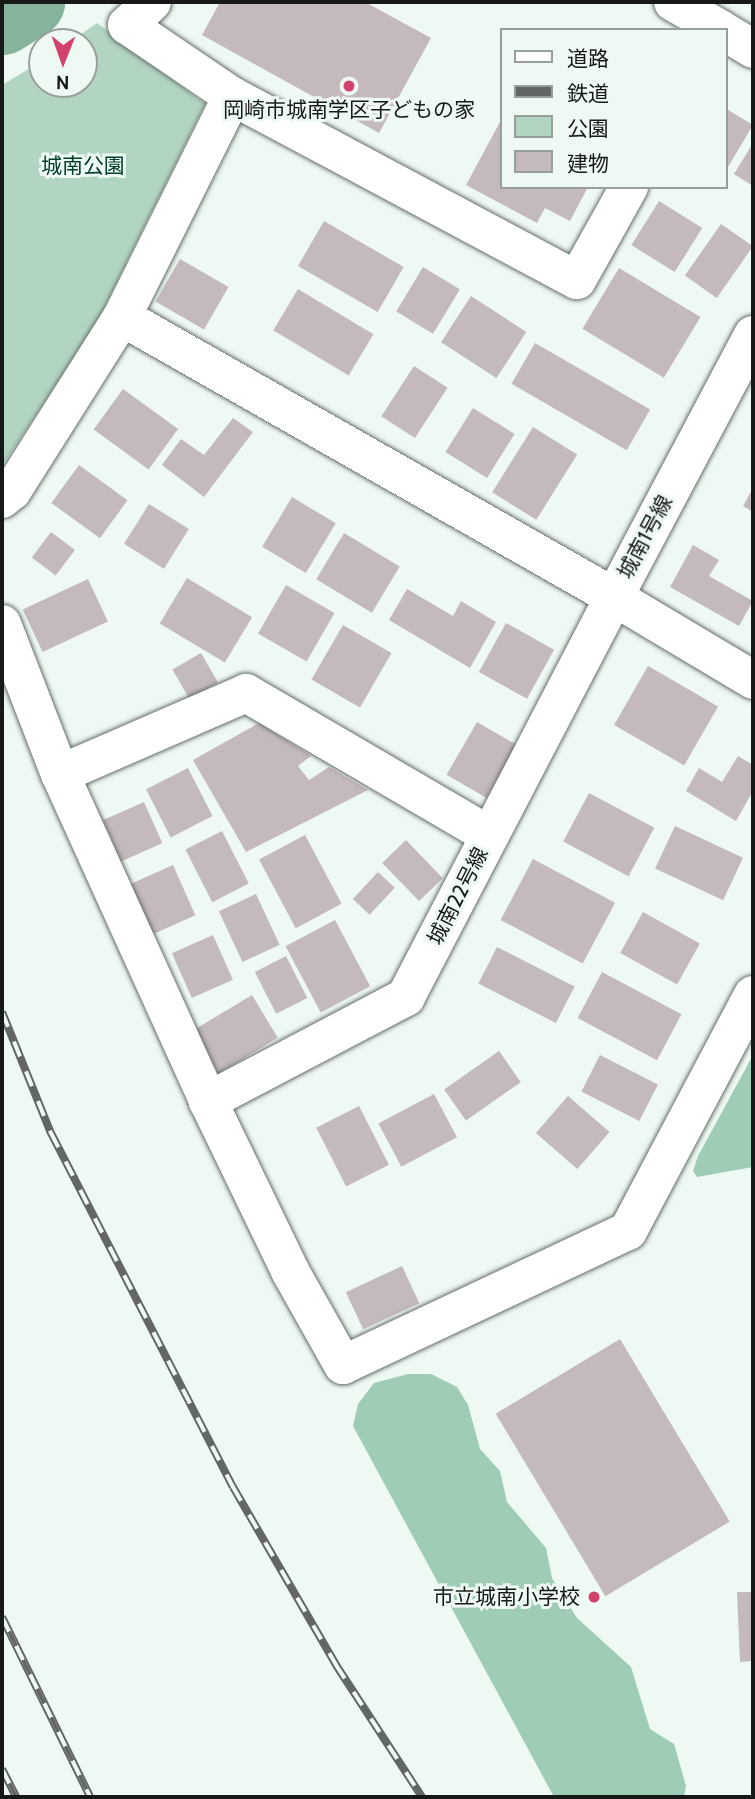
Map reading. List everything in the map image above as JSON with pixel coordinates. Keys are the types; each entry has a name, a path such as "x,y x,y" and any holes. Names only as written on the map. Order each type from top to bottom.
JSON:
{"street":[{"path":"152,2 127,25 232,96 577,280 628,189"},
{"path":"673,2 722,24"},
{"path":"727,28 753,49"},
{"path":"2,499 12,491 121,317 232,96"},
{"path":"121,317 614,597"},
{"name":"城南1号線","path":"753,335 614,597 753,680"},
{"name":"城南22号線","path":"208,1101 406,997 614,597"},
{"path":"2,624 60,774 208,1101 290,1271 343,1365 628,1231 753,995"},
{"path":"60,774 246,693 489,835"}],"green space":[{"name":"城南公園","path":"97,23 205,104 96,324 2,466 2,85 28,69 28,98 98,98 98,28 90,28"},
{"path":"753,1055 753,1167 697,1177 693,1171 698,1156"},
{"path":"408,1374 431,1374 457,1387 468,1405 480,1449 500,1471 507,1502 546,1548 552,1578 577,1618 631,1667 650,1729 674,1744 686,1786 684,1797 554,1797 353,1426 358,1404 374,1383"}],"building":[{"name":"岡崎市城南学区子どもの家","path":"220,2 365,2 431,38 379,133 202,35"},
{"path":"727,109 753,125 727,169"},
{"path":"500,122 500,189 587,189 570,221 545,208 537,223 466,185"},
{"path":"753,143 753,186 734,174"},
{"path":"659,201 702,228 675,272 631,245"},
{"path":"324,221 404,267 378,312 298,266"},
{"path":"721,224 753,246 717,298 685,276"},
{"path":"180,259 228,287 204,329 156,301"},
{"path":"423,267 460,289 433,334 396,312"},
{"path":"619,268 700,317 664,378 582,329"},
{"path":"298,289 373,334 349,375 273,330"},
{"path":"471,296 526,332 496,378 441,342"},
{"path":"535,343 650,410 627,450 512,384"},
{"path":"414,366 448,388 415,438 381,416"},
{"path":"123,389 178,429 149,469 94,429"},
{"path":"473,408 515,434 487,478 445,452"},
{"path":"233,418 253,432 204,497 162,465 181,439 204,455"},
{"path":"533,427 577,455 536,520 492,492"},
{"path":"79,465 128,500 100,538 51,503"},
{"path":"753,488 753,512 743,506"},
{"path":"292,497 336,523 306,573 262,547"},
{"path":"149,504 189,529 164,569 124,544"},
{"path":"51,532 75,550 56,576 32,558"},
{"path":"344,533 400,566 372,613 316,579"},
{"path":"693,545 719,560 709,576 753,601 739,626 670,587"},
{"path":"187,578 252,617 225,663 160,623"},
{"path":"88,579 108,622 43,652 23,609"},
{"path":"286,585 334,613 306,661 258,633"},
{"path":"407,589 453,616 461,601 496,622 470,668 389,620"},
{"path":"506,623 554,650 527,699 479,672"},
{"path":"343,625 391,653 360,708 312,680"},
{"path":"201,653 218,682 189,699 172,670"},
{"path":"648,666 718,706 684,765 614,725"},
{"path":"477,722 517,745 486,798 446,775"},
{"path":"259,723 311,756 298,766 309,780 329,767 368,790 246,852 193,760"},
{"path":"738,756 753,765 753,791 736,821 686,791 699,768 722,782"},
{"path":"188,768 213,816 171,837 146,789"},
{"path":"589,793 654,828 629,876 563,842"},
{"path":"144,802 162,843 121,861 103,820"},
{"path":"675,826 743,858 723,900 655,869"},
{"path":"222,831 249,884 212,902 185,850"},
{"path":"305,835 342,904 296,928 259,859"},
{"path":"406,840 443,878 419,901 382,863"},
{"path":"533,859 615,903 583,964 501,920"},
{"path":"173,865 195,915 151,935 128,885"},
{"path":"378,872 395,888 370,915 353,899"},
{"path":"256,894 280,945 243,962 219,911"},
{"path":"643,912 700,944 677,985 620,953"},
{"path":"335,920 370,986 321,1013 286,946"},
{"path":"213,935 233,980 192,998 172,953"},
{"path":"497,947 575,986 556,1023 478,984"},
{"path":"286,956 307,998 276,1014 255,972"},
{"path":"602,972 681,1014 657,1060 578,1018"},
{"path":"252,995 278,1038 219,1073 193,1031"},
{"path":"499,1051 521,1082 466,1121 444,1089"},
{"path":"600,1055 658,1085 639,1121 581,1092"},
{"path":"434,1094 457,1137 401,1167 378,1124"},
{"path":"568,1096 610,1132 577,1169 536,1133"},
{"path":"359,1106 389,1165 346,1187 316,1128"},
{"path":"402,1266 419,1303 363,1329 346,1292"},
{"path":"620,1339 730,1522 605,1596 496,1414"},
{"path":"737,1592 753,1592 753,1661 740,1662"}],"waterway":[{"path":"2,18 28,2"}],"railway":[{"path":"2,1012 51,1133 233,1487 336,1665 422,1797"},
{"path":"2,1617 90,1797"},
{"path":"2,1769 16,1797"}],"place":[{"name":"岡崎市城南学区子どもの家","path":"349,86"},
{"name":"市立城南小学校","path":"594,1597"}]}
